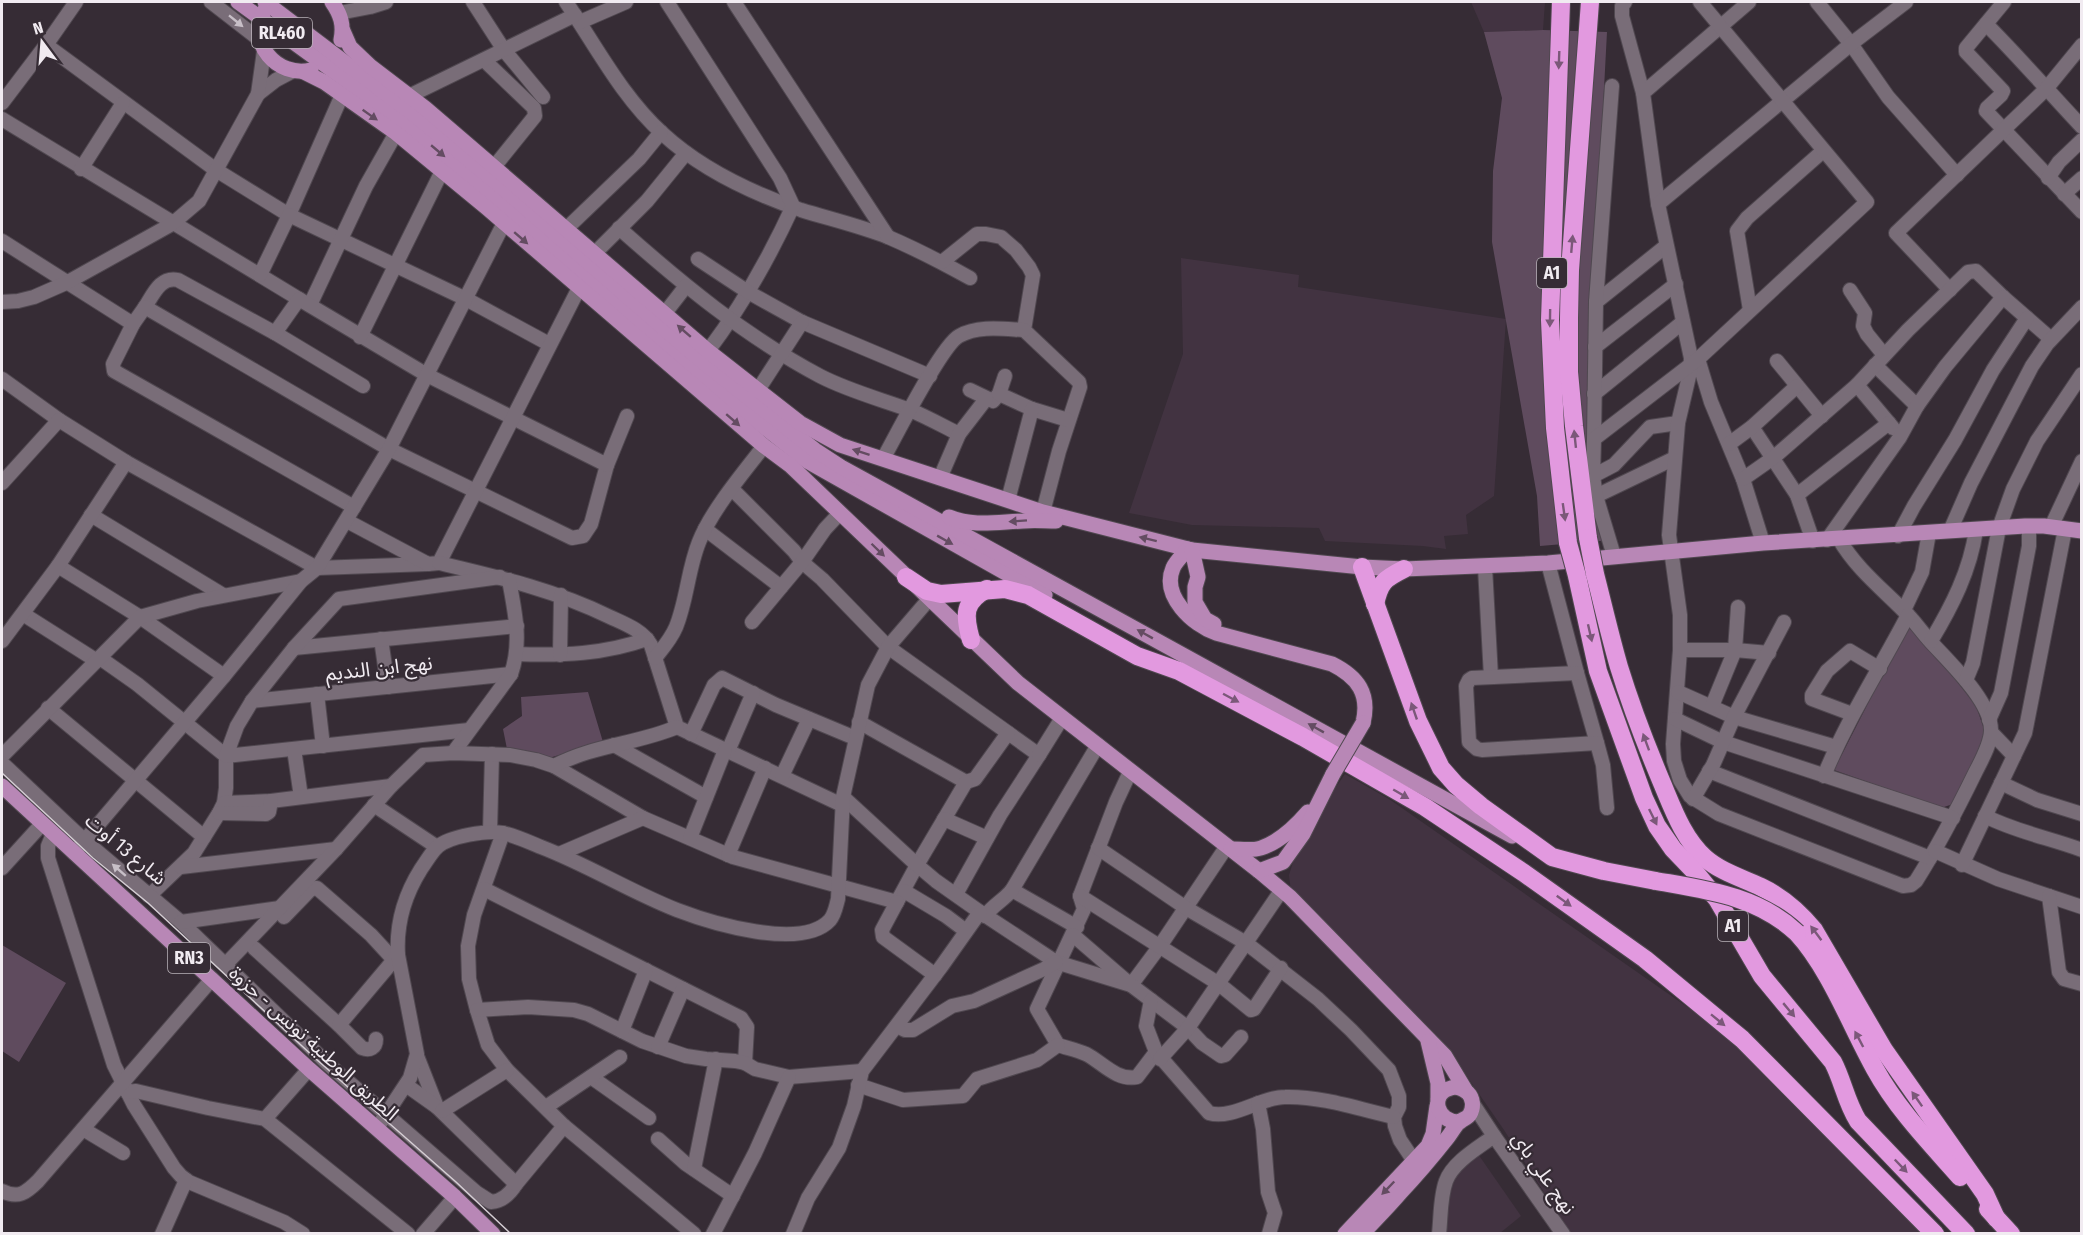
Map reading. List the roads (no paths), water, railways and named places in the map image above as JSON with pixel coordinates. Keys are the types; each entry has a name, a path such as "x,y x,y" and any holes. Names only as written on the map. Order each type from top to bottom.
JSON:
{"highway":[{"name":"A1","path":"1561,2 1550,320 1555,428 1568,543 1598,671 1644,798 1657,826 1673,849 1717,899 1767,983 1833,1062 1848,1103 1858,1121 1966,1233"},
{"name":"A1","path":"1590,2 1570,270 1569,372 1588,538 1619,667 1653,764 1688,838 1696,849 1715,866 1780,898 1799,912 1814,930 1884,1050 1985,1194 1996,1218 2011,1233"},
{"path":"1362,567 1418,721 1441,768 1456,785 1481,806 1552,856 1604,871 1715,891 1744,900 1774,915 1797,933 1815,956 1875,1070 1892,1097 1996,1218"},
{"path":"1375,604 1386,578 1404,569"},
{"path":"906,577 927,591 941,594 1005,589 1028,595 1137,656 1179,671 1303,737 1425,807 1524,873 1645,959 1742,1039 1935,1233"},
{"path":"971,640 966,623 969,603 975,596 988,589"}],"main road":[{"name":"RL460","path":"238,2 330,59"},
{"path":"268,2 259,29 262,45 276,64 324,82 396,133 504,223 807,461 1179,671"},
{"name":"RL460","path":"268,2 330,59"},
{"path":"336,7 343,31 353,51 494,167 708,351 806,427 840,445 1043,512 1190,550 1404,569 1548,563 1763,543 2029,526 2082,531"},
{"path":"298,72 315,70 330,59 341,43 343,31"},
{"path":"330,59 409,126 586,286 639,339 764,446 791,466 1018,683 1258,870 1285,894 1445,1056 1470,1098 1470,1114 1461,1121 1413,1180 1364,1233"},
{"path":"330,59 417,117 504,189 689,351 806,443 841,467 1552,856"},
{"path":"899,497 960,522 986,524 1077,521"},
{"path":"1190,550 1198,577"},
{"path":"1190,550 1173,568 1171,579 1177,603 1203,627 1332,664 1354,679 1363,693 1366,711 1363,723 1323,793 1303,834 1278,865 1258,870"},
{"path":"1226,554 1207,567 1198,577 1195,602 1206,619 1228,636"},
{"name":"الطريق الوطنية تونس - حزوة","path":"2,786 309,1069 456,1197 493,1233"},
{"path":"1258,870 1263,856 1274,842 1296,825 1323,793"},
{"path":"1229,848 1255,849 1274,842"},
{"path":"1285,894 1282,873 1290,852"},
{"path":"1345,1233 1428,1146 1433,1134 1438,1103 1438,1083 1427,1038"},
{"path":"1461,1121 1452,1122 1445,1119 1440,1114 1438,1103 1443,1092 1450,1088 1459,1088 1470,1098"}],"street":[{"path":"2,103 76,2"},
{"path":"212,2 262,45 258,94"},
{"path":"336,7 370,7 386,2"},
{"path":"473,2 504,50 543,97"},
{"path":"566,2 619,82 661,132 686,153 717,173 773,199 888,237 970,278"},
{"path":"409,96 577,18 626,2"},
{"path":"667,2 780,178 793,206 772,252 731,321 708,351"},
{"path":"734,2 888,237"},
{"path":"1625,2 1622,6 1622,16 1643,93 1658,204 1683,322 1694,362 1743,479 1763,543"},
{"path":"1594,439 1694,362 1866,202 1701,2"},
{"path":"1643,93 1749,2"},
{"path":"1817,2 1851,44 1888,96 1957,175"},
{"path":"1658,204 1784,102 1851,44 1906,2"},
{"path":"2004,2 1966,46 1966,50 2002,88 2001,95 1986,110 2082,212"},
{"path":"1986,24 2082,127"},
{"path":"46,45 216,170 290,215 466,299 549,344"},
{"path":"1950,290 1896,233 2046,89 2082,45"},
{"path":"484,60 536,112 494,167"},
{"path":"2,302 34,297 66,283 172,224 199,201 258,94 276,80 298,72"},
{"path":"1612,86 1596,302 1593,476 1596,496 1614,556"},
{"path":"260,275 290,215 342,95"},
{"path":"81,169 123,103"},
{"path":"2,119 360,337 427,375 607,465"},
{"path":"566,229 639,159 661,132"},
{"path":"275,333 305,302 342,240 366,186 396,133"},
{"path":"2048,178 2059,162 2082,140"},
{"path":"1750,310 1737,231 1747,218 1823,151"},
{"path":"595,253 664,182 686,153"},
{"path":"360,337 442,171"},
{"path":"2064,194 2082,178"},
{"path":"74,853 301,581 317,568 390,449 504,223"},
{"path":"619,228 686,286 731,321 782,353 845,388 909,410 959,434"},
{"path":"942,262 976,234 994,235 1009,243 1025,260 1033,275 1024,330"},
{"path":"2,242 133,324"},
{"path":"1596,302 1666,246"},
{"path":"698,259 748,292 802,322 930,376"},
{"path":"1743,479 1773,458 1857,385 1966,273 1974,270 2051,339"},
{"path":"354,507 114,371 113,364 133,324 159,286 173,279 275,333 363,386"},
{"path":"1595,347 1676,284"},
{"path":"433,563 476,491 549,344 586,286"},
{"path":"665,314 686,286"},
{"path":"1850,290 1865,313 1863,326 1879,360 1917,406"},
{"path":"1827,540 1900,437 1917,406 1945,367 2003,297"},
{"path":"145,307 390,449 566,535 583,536 591,524 607,465 627,416"},
{"path":"1950,531 1971,483 2020,388 2051,339 2079,317"},
{"path":"1898,536 1993,370 2027,318"},
{"path":"758,390 802,322"},
{"path":"1594,394 1683,322"},
{"path":"884,459 909,410 950,345 959,336 991,328 1024,330 1079,381 1080,387 1068,420 1043,512"},
{"path":"1778,361 1822,416"},
{"path":"1694,362 1678,423 1669,535 1679,601 1680,650 1674,761 1680,780 1693,799 1719,814 1904,886 1916,881 1953,818 1982,759 2001,693 2029,546 2029,526"},
{"path":"1966,680 1973,663 1999,528 2013,489 2037,441 2082,374"},
{"path":"940,478 959,434 993,397 1005,376"},
{"path":"2,379 59,420 126,462 317,568 433,563 505,578 561,595 633,628 647,639 677,727 842,801 917,865 983,914 1058,963 1131,985"},
{"path":"1857,385 1900,437"},
{"path":"1729,444 1752,427 1797,386"},
{"path":"970,390 1068,420"},
{"path":"1008,500 1032,409"},
{"path":"2,483 59,420"},
{"path":"1593,476 1614,465 1650,427 1678,423"},
{"path":"1797,495 1888,423"},
{"path":"1752,427 1827,540 1906,613 1966,680 1990,726 2014,756"},
{"path":"655,658 675,627 686,594 696,550 705,529 764,446"},
{"path":"1596,496 1675,458"},
{"path":"1962,865 2027,726 2058,528 2082,461"},
{"path":"2,641 58,566 126,462"},
{"path":"732,489 888,647 1039,755"},
{"path":"752,622 840,513"},
{"path":"92,515 223,595"},
{"path":"347,521 433,563"},
{"path":"705,529 781,587"},
{"path":"1930,641 1945,617 1967,571 1976,530"},
{"path":"1824,776 1852,714 1880,669 1906,613 1922,572 1929,533"},
{"path":"1548,563 1576,673 1603,765 1607,808"},
{"path":"58,566 140,617 224,676"},
{"path":"1485,567 1491,677"},
{"path":"453,753 511,674 516,654 517,626 505,578"},
{"path":"149,896 194,853 221,808 226,756 237,726 252,701 294,648 336,601 342,598 505,578"},
{"path":"2,756 140,617 223,595 301,581"},
{"path":"560,654 561,595"},
{"path":"440,1109 417,1054 396,957 398,927 405,902 418,874 437,847 456,839 497,833 559,854 679,911 746,930 772,934 807,933 819,928 830,920 835,910 839,885 842,801 868,685 888,647 930,598"},
{"path":"1712,706 1735,650 1738,607"},
{"path":"23,614 137,684 226,756 469,730"},
{"path":"1693,799 1784,622"},
{"path":"294,648 517,626"},
{"path":"381,639 388,687"},
{"path":"516,654 606,651 647,639"},
{"path":"1680,650 1735,650 1769,653"},
{"path":"1852,714 1812,699 1812,695 1827,671 1850,651 1880,669"},
{"path":"1576,673 1472,678 1466,686 1469,742 1477,749 1597,743"},
{"name":"نهج ابن النديم","path":"252,701 511,674"},
{"path":"691,734 719,679 855,738"},
{"path":"1678,692 1734,717 1836,747"},
{"path":"690,838 726,750 753,693"},
{"path":"317,694 323,746"},
{"path":"48,708 134,782 204,837"},
{"path":"956,894 987,838 1062,718"},
{"path":"782,776 808,719"},
{"path":"1675,719 1723,742 1953,818"},
{"path":"859,722 966,782"},
{"path":"554,766 575,755 660,734 677,727"},
{"path":"935,975 882,937 882,930 966,782 975,779 1008,733"},
{"path":"614,745 706,797"},
{"path":"793,1233 808,1198 839,1148 854,1106 860,1078 966,931 1012,890 1098,745"},
{"path":"294,749 301,797"},
{"path":"226,964 336,849 390,786 423,755 453,753 492,754 536,760 554,766 643,818 728,855 839,885 901,896 946,916 966,931"},
{"path":"492,754 497,833 484,889 474,915 468,946 470,979 488,1045 507,1070 564,1126 694,1233"},
{"name":"شارع 13 أوت","path":"2,763 84,840 181,922 287,1026 484,1199 491,1202 499,1201 513,1190 516,1184"},
{"path":"728,855 765,768"},
{"path":"1709,771 1932,855 2082,907"},
{"path":"1130,772 1080,896 1084,908 1075,931 1037,1009 1058,1045 1083,1053 1105,1068 1132,1078 1141,1075 1158,1055 1188,1029 1246,943 1285,894"},
{"path":"2001,783 2037,800 2082,814"},
{"path":"221,808 266,814 269,812 271,801 390,786"},
{"path":"374,805 437,847"},
{"path":"1985,816 2009,827 2082,850"},
{"path":"559,854 643,818"},
{"path":"944,819 987,838"},
{"path":"2,868 48,829"},
{"path":"48,829 48,858 108,1050 125,1088 174,1168 186,1180 284,1222 303,1233"},
{"path":"1098,848 1186,908 1246,943 1318,999 1389,1070 1399,1096 1399,1107 1394,1117 1400,1140 1414,1161"},
{"path":"1131,985 1229,848"},
{"path":"181,867 336,849"},
{"path":"376,1039 376,1044 372,1049 362,1048 339,1025 250,952 311,889 317,888 396,957"},
{"path":"484,889 741,1018 746,1022 745,1063"},
{"path":"1012,890 1075,931 1131,985 1221,1056 1241,1037"},
{"path":"1080,896 1219,984 1253,1010 1281,968"},
{"path":"2049,896 2059,972 2064,978 2082,984"},
{"path":"181,922 280,908"},
{"path":"339,1025 396,957"},
{"path":"897,1026 905,1030 914,1029 952,1006 974,1001 1058,963"},
{"path":"622,1031 646,970"},
{"path":"2,1191 15,1196 22,1195 28,1190 83,1129 125,1088 212,980"},
{"path":"658,1047 683,989"},
{"path":"1151,1000 1146,1026 1158,1055 1209,1113 1223,1114 1283,1097 1303,1097 1394,1117"},
{"path":"477,1010 528,1007 567,1009 588,1014 658,1047 697,1058 745,1063 755,1069 789,1077 860,1078 903,1100 963,1096 977,1079 1037,1059 1058,1045"},
{"path":"377,1128 406,1085 414,1068 417,1054"},
{"path":"546,1107 620,1057"},
{"path":"694,1169 716,1059"},
{"path":"265,1119 309,1069"},
{"path":"440,1109 507,1070"},
{"path":"591,1077 649,1118"},
{"path":"713,1233 765,1134 789,1077"},
{"path":"406,1085 440,1109 516,1184 564,1126"},
{"path":"125,1088 265,1119 408,1233"},
{"name":"نهج علي باي","path":"1470,1098 1563,1233"},
{"path":"1258,1103 1263,1129 1268,1192 1275,1213 1269,1233"},
{"name":"نهج علي باي","path":"1461,1121 1492,1133"},
{"path":"83,1129 123,1153"},
{"path":"1439,1233 1445,1182 1451,1172 1492,1133"},
{"path":"658,1139 694,1169 733,1196"},
{"path":"162,1233 186,1180"},
{"path":"423,1233 456,1197"}],"tram line":[{"path":"2,773 93,858 148,903 316,1059 456,1182 511,1234"}]}
